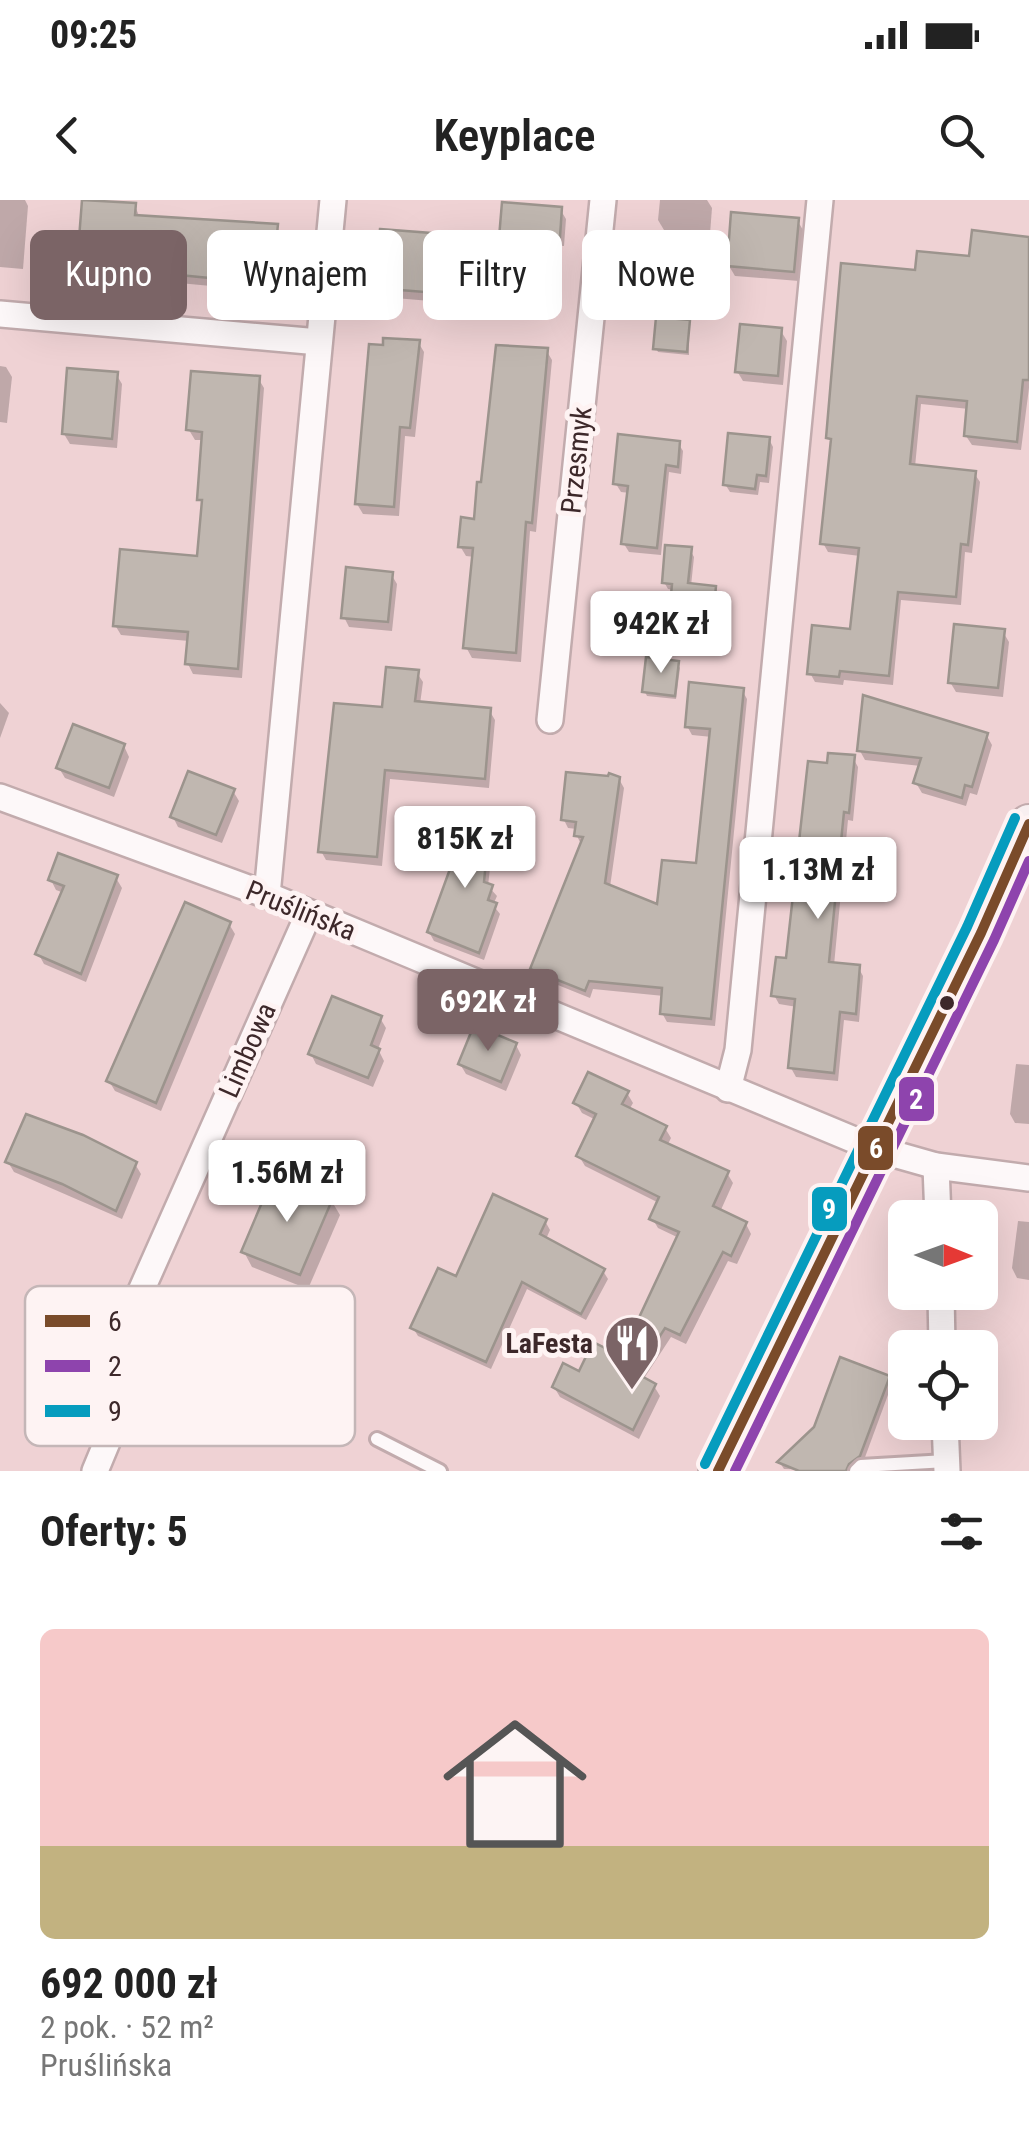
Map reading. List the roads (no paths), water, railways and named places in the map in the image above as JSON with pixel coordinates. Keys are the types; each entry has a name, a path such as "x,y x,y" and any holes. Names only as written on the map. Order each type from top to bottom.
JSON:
{"street":[{"path":"267,895 333,200"},
{"name":"Przesmyk","path":"550,720 603,200"},
{"path":"728,1089 738,1050 820,200"},
{"path":"0,314 319,342"},
{"name":"Pruślińska","path":"0,797 267,895 876,1149 936,1166 1029,1178"},
{"path":"718,1471 1027,832"},
{"name":"Limbowa","path":"143,1286 309,913"},
{"path":"936,1166 937,1200"},
{"path":"945,1440 946,1466"},
{"name":"Limbowa","path":"95,1471 105,1446"}],"lane":[{"path":"377,1439 440,1471"},
{"path":"856,1471 861,1466 946,1466"}],"place":[{"name":"LaFesta","path":"632,1392"}]}
